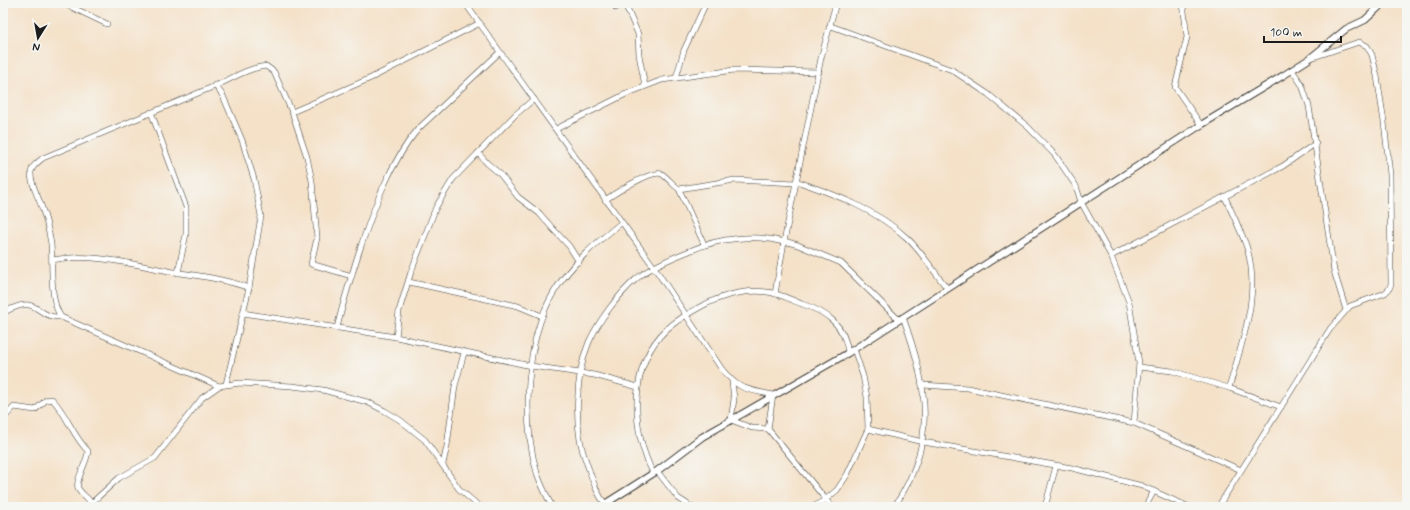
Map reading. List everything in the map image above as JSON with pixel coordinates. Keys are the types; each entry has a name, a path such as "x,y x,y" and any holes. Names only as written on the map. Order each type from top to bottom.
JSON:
{"street":[{"path":"63,3 107,24"},
{"path":"465,3 556,129 621,223 654,267 686,314 704,344 732,382 743,388 773,395"},
{"path":"616,8 625,3 638,34 639,55 645,86"},
{"path":"676,78 684,50 706,3"},
{"path":"775,294 784,241 825,40 831,26 836,3"},
{"path":"1183,3 1187,37 1175,87 1201,125"},
{"path":"894,507 912,474 923,442 923,385 914,347 901,318 841,263 798,244 770,238 722,240 704,244 672,257 654,267 636,280 607,313 589,342 581,373 578,408 579,434 585,459 604,506 655,472 702,437 851,351 901,318 947,288 1201,125 1292,70 1309,59 1346,29 1365,20 1380,6 1386,3"},
{"path":"292,112 371,78 480,23"},
{"path":"831,26 952,70 988,94 1040,138 1076,186 1081,202 1111,256 1129,302 1139,367 1134,423"},
{"path":"1218,507 1330,329 1350,306 1385,293 1390,289 1390,175 1377,76 1367,46 1359,42 1309,59"},
{"path":"337,328 373,211 408,140 500,52"},
{"path":"61,316 54,298 51,243 42,207 32,179 33,168 43,158 130,123 151,112 240,74 266,66 274,72 292,112 307,157 316,206 317,238 311,264 352,276"},
{"path":"556,129 645,86 662,80 734,70 819,72"},
{"path":"1292,70 1302,85 1309,106 1316,143 1334,271 1346,310"},
{"path":"216,85 226,102 242,140 254,179 261,216 249,288 226,384"},
{"path":"396,337 399,312 426,230 436,207 453,179 515,114 534,99"},
{"path":"151,112 186,207 186,234 178,273"},
{"path":"1111,256 1283,166 1316,143"},
{"path":"478,152 487,163 500,174 518,197 539,213 569,246 579,262"},
{"path":"605,200 635,182 657,173 662,174 679,189 704,244"},
{"path":"679,189 735,180 796,182 829,193 886,222 908,238 947,288"},
{"path":"1225,197 1246,245 1252,274 1250,312 1229,388"},
{"path":"552,507 537,473 532,451 528,412 531,366 536,335 542,316 554,292 579,262 606,234 621,223"},
{"path":"52,260 64,258 87,258 178,273 237,284 249,288"},
{"path":"409,282 518,306 542,316"},
{"path":"692,507 678,498 645,458 636,404 638,387 646,361 655,344 667,329 686,314 708,302 731,293 753,292 775,294 818,309 829,317 847,338 851,351 863,376 867,397 868,429 847,476 825,500 813,507"},
{"path":"3,313 21,304 28,304 51,315 61,316 219,386"},
{"path":"243,313 396,337 464,353 531,366 594,375 638,387"},
{"path":"443,464 447,446 455,386 464,353"},
{"path":"1139,367 1172,371 1229,388 1281,407"},
{"path":"731,420 734,393 732,382"},
{"path":"88,506 119,478 155,458 202,398 219,386 226,384 272,384 306,387 368,402 400,420 416,432 443,464 448,475 459,489 480,507"},
{"path":"923,385 968,388 1134,423 1241,470"},
{"path":"773,395 768,429 832,507"},
{"path":"3,419 14,407 35,410 46,400 52,398 62,409 63,416 69,423 78,440 88,451 88,456 78,483 78,488 89,500 88,506"},
{"path":"731,420 752,428 768,429"},
{"path":"868,429 923,442 1056,466 1142,486 1189,507"},
{"path":"1045,507 1056,466"},
{"path":"1145,507 1154,491"}]}
